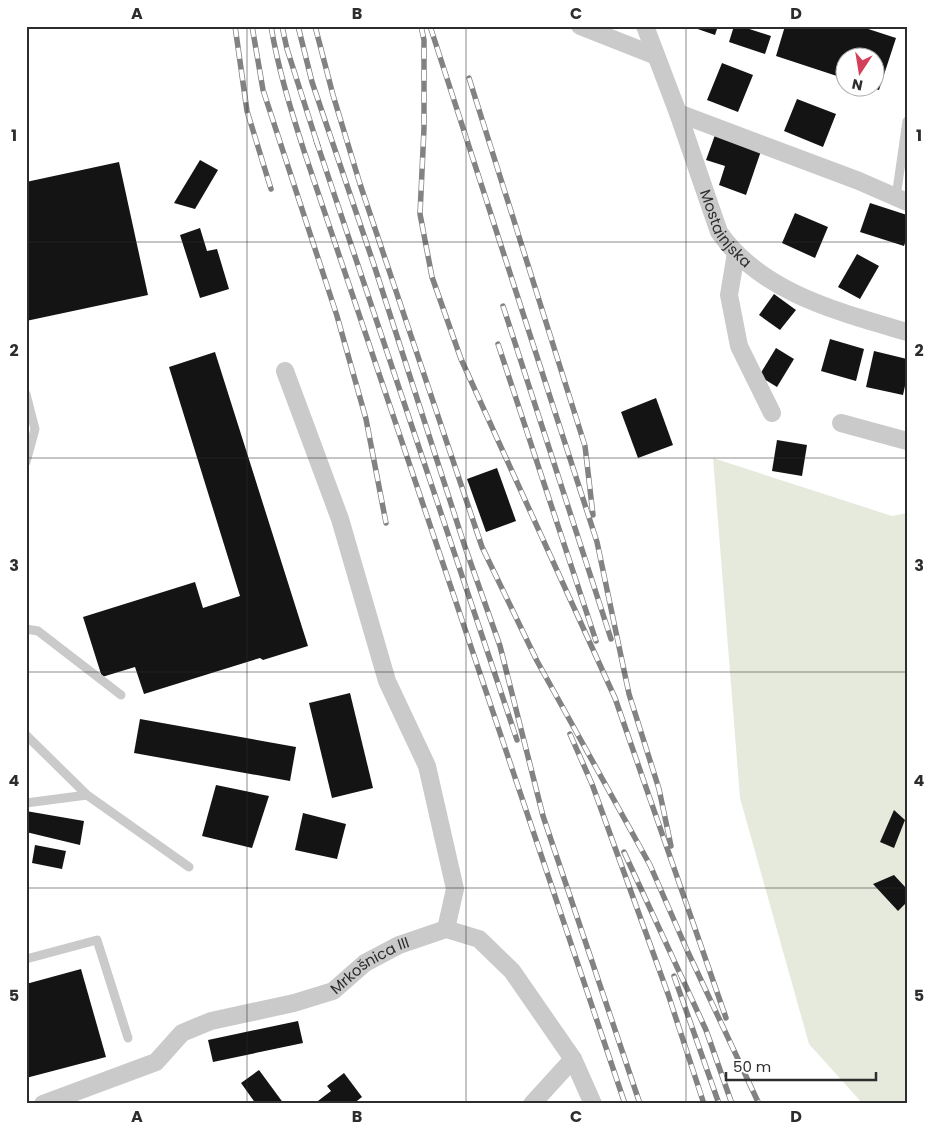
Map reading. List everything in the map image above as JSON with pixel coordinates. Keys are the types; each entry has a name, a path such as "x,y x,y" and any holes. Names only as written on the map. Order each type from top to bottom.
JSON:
{"street":[{"path":"580,26 656,56"},
{"name":"Mostainjska","path":"645,26 678,113 719,232 729,246 752,267 784,289 845,314 907,332"},
{"path":"678,113 859,181 901,200"},
{"path":"736,253 729,295 739,346 772,413"},
{"path":"285,371 340,519 387,681 427,766 455,889 446,929 479,940 512,971 573,1059 593,1104"},
{"path":"841,423 907,441"},
{"name":"Mrkošnica III","path":"43,1104 156,1062 182,1033 211,1021 294,1003 333,991 365,963 399,945 446,929"},
{"path":"532,1104 573,1059"}],"lane":[{"path":"901,200 907,121"},
{"path":"26,394 35,429 26,462"},
{"path":"26,629 38,631 121,695"},
{"path":"26,735 87,795 189,867"},
{"path":"26,803 87,795"},
{"path":"26,959 97,940 128,1038"}],"shaded area":[{"path":"713,458 892,516 907,513 907,1104 863,1104 809,1044 740,798"}],"building":[{"path":"689,26 718,26 715,35"},
{"path":"734,26 740,26 771,36 765,54 729,42"},
{"path":"785,26 859,26 896,38 886,69 886,48 836,48 836,76 776,56"},
{"path":"722,63 753,75 738,112 707,100"},
{"path":"797,99 836,114 823,147 784,131"},
{"path":"715,135 761,151 746,195 719,185 725,166 706,160"},
{"path":"200,160 218,170 195,209 174,203"},
{"path":"119,162 148,295 26,321 26,182"},
{"path":"870,203 907,215 907,237 904,246 860,232"},
{"path":"795,213 828,227 815,258 782,243"},
{"path":"200,228 207,251 217,249 229,289 200,298 180,235"},
{"path":"857,254 879,266 860,299 838,287"},
{"path":"774,294 796,310 780,330 759,315"},
{"path":"830,339 864,349 856,381 821,371"},
{"path":"776,348 794,359 777,387 759,376"},
{"path":"874,351 907,359 907,377 903,395 866,387"},
{"path":"215,352 308,646 263,660 260,658 144,694 135,667 102,677 83,617 195,582 203,608 240,596 169,367"},
{"path":"656,398 673,445 638,458 621,412"},
{"path":"777,440 807,445 802,476 772,471"},
{"path":"497,468 516,521 486,532 467,479"},
{"path":"350,693 373,788 332,798 309,703"},
{"path":"140,719 296,747 290,781 134,753"},
{"path":"216,785 269,796 252,848 202,836"},
{"path":"894,810 905,820 894,848 880,842"},
{"path":"26,811 84,821 80,845 26,832"},
{"path":"303,813 346,824 337,859 295,850"},
{"path":"35,845 66,851 62,869 32,863"},
{"path":"894,875 907,889 907,902 898,911 873,884"},
{"path":"81,969 106,1057 26,1078 26,984"},
{"path":"298,1021 303,1043 213,1062 208,1040"},
{"path":"259,1070 284,1104 256,1104 241,1083"},
{"path":"344,1073 362,1097 353,1104 314,1104 331,1091 327,1086"}],"railway":[{"path":"235,26 247,111 271,189"},
{"path":"252,26 263,90 337,316 366,419 386,523"},
{"path":"271,26 281,74 304,151 625,1104"},
{"path":"282,26 287,49 318,146"},
{"path":"298,26 312,82 374,265 464,544 500,646 543,816 640,1104"},
{"path":"315,26 333,95 360,184 482,547 537,661 650,865 687,950 759,1104"},
{"path":"421,26 424,40 424,128 420,214 432,277 461,359 615,698 726,1018"},
{"path":"430,26 597,542 629,694 659,789 671,846"},
{"path":"469,78 585,446 593,515"},
{"path":"316,140 517,740"},
{"path":"503,306 611,639"},
{"path":"498,344 596,641"},
{"path":"570,734 592,784 668,994 704,1104"},
{"path":"624,852 706,1030 732,1104"},
{"path":"674,976 719,1104"}]}
